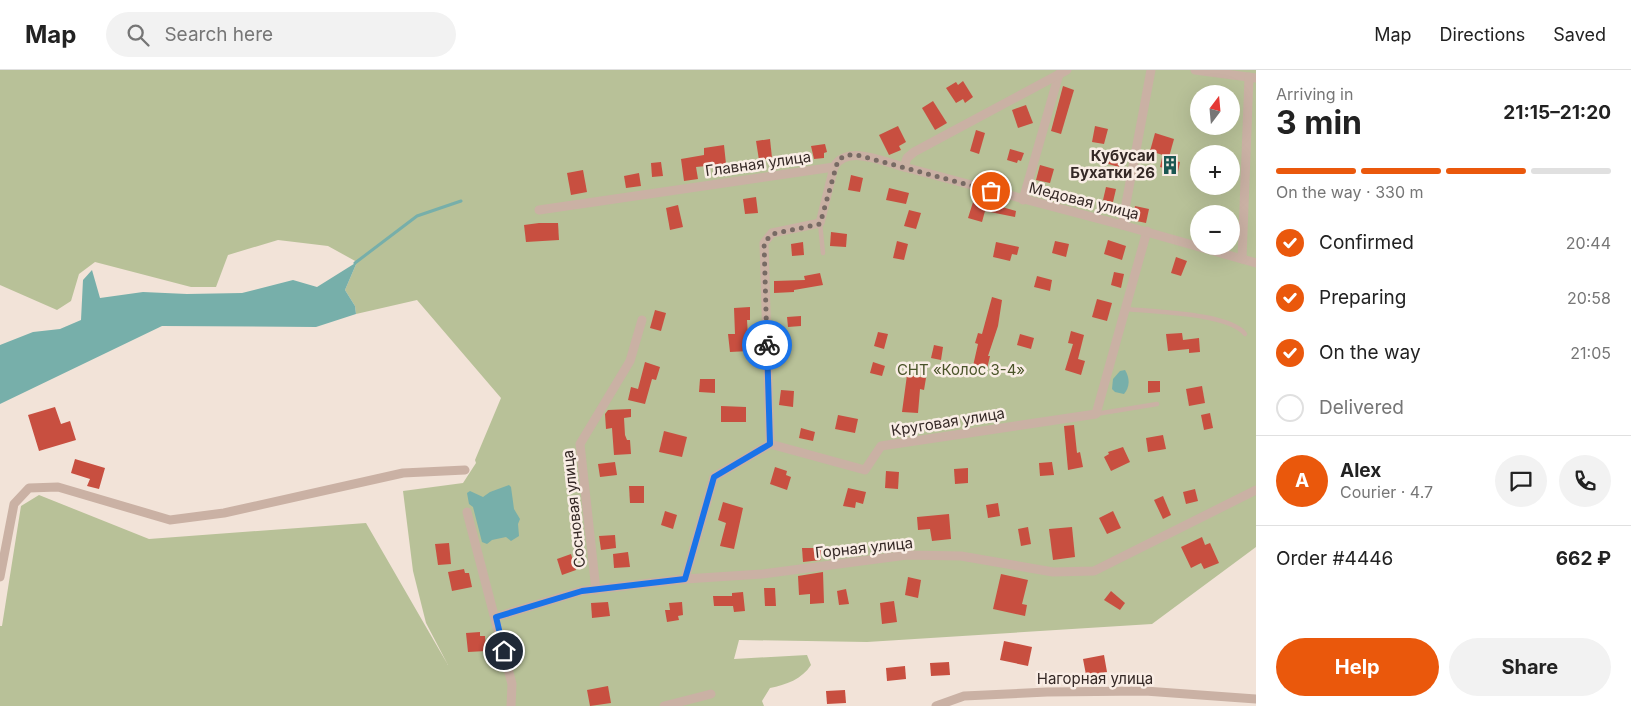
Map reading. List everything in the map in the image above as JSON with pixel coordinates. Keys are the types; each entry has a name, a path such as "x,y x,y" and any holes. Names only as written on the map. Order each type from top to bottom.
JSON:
{"street":[{"path":"1122,224 1151,70"},
{"path":"1195,70 1252,77 1242,259"},
{"path":"904,167 906,158 914,152 1063,72"},
{"path":"1023,200 1063,72"},
{"name":"Главная улица","path":"538,210 834,167 838,160 846,155 857,155 904,167"},
{"path":"685,579 714,477 770,444 764,243 772,234 820,224 834,167"},
{"name":"Медовая улица","path":"904,167 1023,200 1122,224 1256,263"},
{"path":"1096,414 1147,231"},
{"name":"Сосновая улица","path":"596,590 580,444 630,361 642,320"},
{"name":"Круговая улица","path":"770,444 865,470 881,446 1096,414"},
{"path":"0,577 14,504 29,488 58,487 170,520 224,514 403,473 465,470"},
{"name":"Горная улица","path":"496,617 582,591 685,579 762,574 907,555 961,556 1053,572 1094,572 1256,490"},
{"path":"467,512 512,684 511,706"},
{"name":"Нагорная улица","path":"936,706 964,696 1047,692 1145,691 1256,699"},
{"path":"664,706 711,694"}],"lane":[{"path":"820,224 823,254"},
{"path":"1126,309 1224,322 1241,329 1245,334"},
{"path":"1096,414 1157,404"},
{"path":"1144,406 1145,413"}],"green space":[{"name":"СНТ «Колос 3-4»","path":"0,70 1256,70 1256,547 1152,624 867,642 739,640 734,659 807,655 811,665 793,681 770,688 762,701 764,706 0,706 0,626 2,626 21,506 39,495 149,539 366,523 448,665 426,623 413,571 403,491 463,483 476,463 475,460 501,398 417,300 356,314 355,306 345,290 357,262 328,246 278,240 228,255 216,287 191,287 95,262 79,274 71,301 57,310 0,285"}],"water":[{"path":"357,262 345,290 355,306 356,314 316,327 162,326 0,404 0,345 33,332 60,329 81,320 83,280 92,270 100,298 143,292 187,294 242,293 293,280 317,287"},
{"path":"1125,370 1128,379 1127,388 1124,394 1115,392 1112,389 1113,379 1120,371"},
{"path":"509,485 511,487 514,509 520,519 518,524 519,536 511,541 506,537 492,540 487,544 482,542 473,507 469,504 467,493 470,491 483,497 490,492"}],"building":[{"path":"963,81 973,97 965,103 963,99 956,103 946,88 956,82 958,85"},
{"path":"1063,86 1074,90 1061,134 1051,131"},
{"path":"933,101 947,123 935,130 922,108"},
{"path":"1026,105 1033,123 1018,128 1012,110"},
{"path":"898,126 906,142 899,146 901,150 889,155 879,135"},
{"path":"1095,126 1108,129 1104,144 1092,142"},
{"path":"976,130 985,133 979,154 970,151"},
{"path":"1155,133 1174,139 1169,157 1150,151"},
{"path":"770,139 772,158 759,160 756,141"},
{"path":"825,144 827,152 824,153 824,158 814,159 811,146"},
{"path":"724,145 726,164 696,167 698,179 684,181 681,159 704,155 704,148"},
{"path":"1010,149 1024,153 1021,161 1018,160 1017,163 1007,160"},
{"path":"1108,151 1122,154 1119,167 1105,163"},
{"name":"Кубусаи Бухатки 26","path":"1162,158 1180,162 1178,172 1160,167"},
{"path":"661,162 663,176 652,177 651,163"},
{"path":"1040,165 1054,169 1050,183 1036,180"},
{"path":"583,170 587,192 571,195 567,173"},
{"path":"639,173 641,186 626,188 624,176"},
{"path":"851,175 863,178 860,192 848,190"},
{"path":"1106,187 1116,189 1113,202 1103,200"},
{"path":"889,188 909,193 906,204 886,200"},
{"path":"756,197 758,213 745,214 743,199"},
{"path":"974,199 1016,211 1015,217 985,211 982,222 968,218"},
{"path":"678,205 683,227 670,230 666,208"},
{"path":"1135,206 1149,209 1146,223 1132,220"},
{"path":"909,210 921,213 916,229 904,226"},
{"path":"558,223 559,240 526,242 524,225"},
{"path":"831,232 847,234 846,247 830,246"},
{"path":"1108,240 1126,246 1122,260 1104,254"},
{"path":"897,241 908,244 904,260 893,258"},
{"path":"1055,241 1069,244 1066,257 1052,253"},
{"path":"803,242 804,255 792,256 791,244"},
{"path":"996,242 1019,247 1017,255 1012,254 1010,261 993,257"},
{"path":"1176,257 1187,261 1181,276 1171,273"},
{"path":"1114,272 1124,274 1121,288 1111,285"},
{"path":"820,273 823,285 794,290 794,292 774,293 774,281 805,280 804,276"},
{"path":"1037,276 1052,280 1050,291 1034,287"},
{"path":"992,297 1002,300 998,326 988,356 990,356 987,369 973,366 978,344 975,343 978,333 982,334"},
{"path":"1097,299 1112,303 1107,321 1092,317"},
{"path":"750,307 750,320 747,320 749,351 730,352 728,334 735,334 734,308"},
{"path":"655,310 666,313 661,331 650,328"},
{"path":"801,316 801,326 788,327 787,317"},
{"path":"1071,331 1084,335 1078,359 1085,361 1081,375 1065,370 1073,344 1068,343"},
{"path":"878,332 888,334 884,349 874,346"},
{"path":"1182,333 1183,340 1199,338 1200,352 1189,353 1189,349 1168,351 1166,334"},
{"path":"1020,334 1034,338 1031,349 1017,345"},
{"path":"934,345 943,347 941,360 931,358"},
{"path":"645,362 660,367 656,380 652,379 645,404 628,400 631,387 638,389"},
{"path":"873,362 885,366 882,376 870,373"},
{"path":"907,375 926,378 924,390 920,389 918,413 902,412"},
{"path":"700,379 715,379 715,393 699,392"},
{"path":"1148,381 1160,381 1160,392 1148,393"},
{"path":"1202,386 1205,403 1189,406 1186,389"},
{"path":"781,390 794,391 793,407 779,405"},
{"path":"721,406 746,407 746,422 721,422"},
{"path":"55,407 61,424 70,421 76,440 39,451 28,415"},
{"path":"631,409 631,417 624,418 625,435 627,440 630,440 631,454 614,455 612,428 606,429 605,414 608,410"},
{"path":"1210,413 1213,428 1204,430 1201,415"},
{"path":"838,415 858,419 855,433 835,429"},
{"path":"1074,425 1077,453 1080,452 1083,467 1068,470 1064,426"},
{"path":"801,428 815,432 813,441 799,438"},
{"path":"664,431 687,437 682,457 659,452"},
{"path":"1163,435 1166,449 1148,452 1146,438"},
{"path":"1123,447 1130,462 1111,471 1104,457 1109,454 1108,452"},
{"path":"75,459 105,468 99,489 87,486 90,479 71,473"},
{"path":"615,462 617,475 600,477 598,464"},
{"path":"1052,462 1054,475 1040,476 1039,463"},
{"path":"775,467 787,471 786,475 791,477 787,490 770,484"},
{"path":"968,468 968,483 955,484 954,469"},
{"path":"886,471 899,472 898,489 885,488"},
{"path":"629,486 644,486 644,503 630,503"},
{"path":"848,488 866,492 863,504 856,502 855,508 843,506"},
{"path":"1195,489 1198,501 1186,504 1183,492"},
{"path":"1163,496 1171,515 1163,519 1154,500"},
{"path":"723,502 743,508 734,549 720,546 726,523 718,520"},
{"path":"998,503 1000,516 988,518 986,505"},
{"path":"665,511 677,515 673,529 661,525"},
{"path":"1113,511 1121,528 1107,534 1099,518"},
{"path":"949,514 951,539 932,541 930,529 918,530 917,517"},
{"path":"1028,527 1031,544 1021,546 1018,529"},
{"path":"1072,527 1075,557 1053,560 1049,529"},
{"path":"615,535 616,548 601,550 599,536"},
{"path":"1202,537 1205,545 1210,543 1219,563 1204,569 1201,563 1191,568 1181,547"},
{"path":"449,543 451,564 438,565 435,544"},
{"path":"802,548 821,548 821,560 803,562"},
{"path":"628,552 630,567 614,568 613,554"},
{"path":"571,554 576,570 562,575 557,559"},
{"path":"464,569 465,573 469,573 472,587 452,591 448,572"},
{"path":"823,572 824,603 810,604 810,594 799,595 798,576"},
{"path":"1001,574 1028,580 1022,604 1027,605 1025,616 993,609"},
{"path":"908,577 921,580 918,598 905,595"},
{"path":"764,588 775,588 776,606 765,606"},
{"path":"846,589 849,604 839,605 837,591"},
{"path":"1111,591 1125,603 1120,610 1104,600"},
{"path":"743,592 745,611 734,612 733,606 714,606 713,596 732,596 732,593"},
{"path":"894,601 897,622 882,624 880,603"},
{"path":"608,602 610,616 592,618 591,603"},
{"path":"682,602 683,615 678,616 679,620 667,622 665,610 670,610 669,603"},
{"path":"480,632 480,636 485,636 486,651 468,652 466,633"},
{"path":"1004,641 1032,647 1028,666 1000,660"},
{"path":"1104,655 1107,672 1099,674 1100,677 1087,680 1083,659"},
{"path":"949,662 950,675 931,676 930,663"},
{"path":"905,666 906,679 887,681 886,668"},
{"path":"608,686 611,703 590,706 587,690"},
{"path":"845,690 846,703 827,704 826,691"}],"waterway":[{"path":"355,263 417,216 461,201"}],"way so far":[{"path":"767,345 764,243 772,234 820,224 834,167 838,160 846,155 857,155 991,191"}],"place":[{"name":"Кубусаи Бухатки 26","path":"1170,165"}],"route":[{"path":"504,651 496,617 582,591 685,579 714,477 770,444 767,345"}]}
